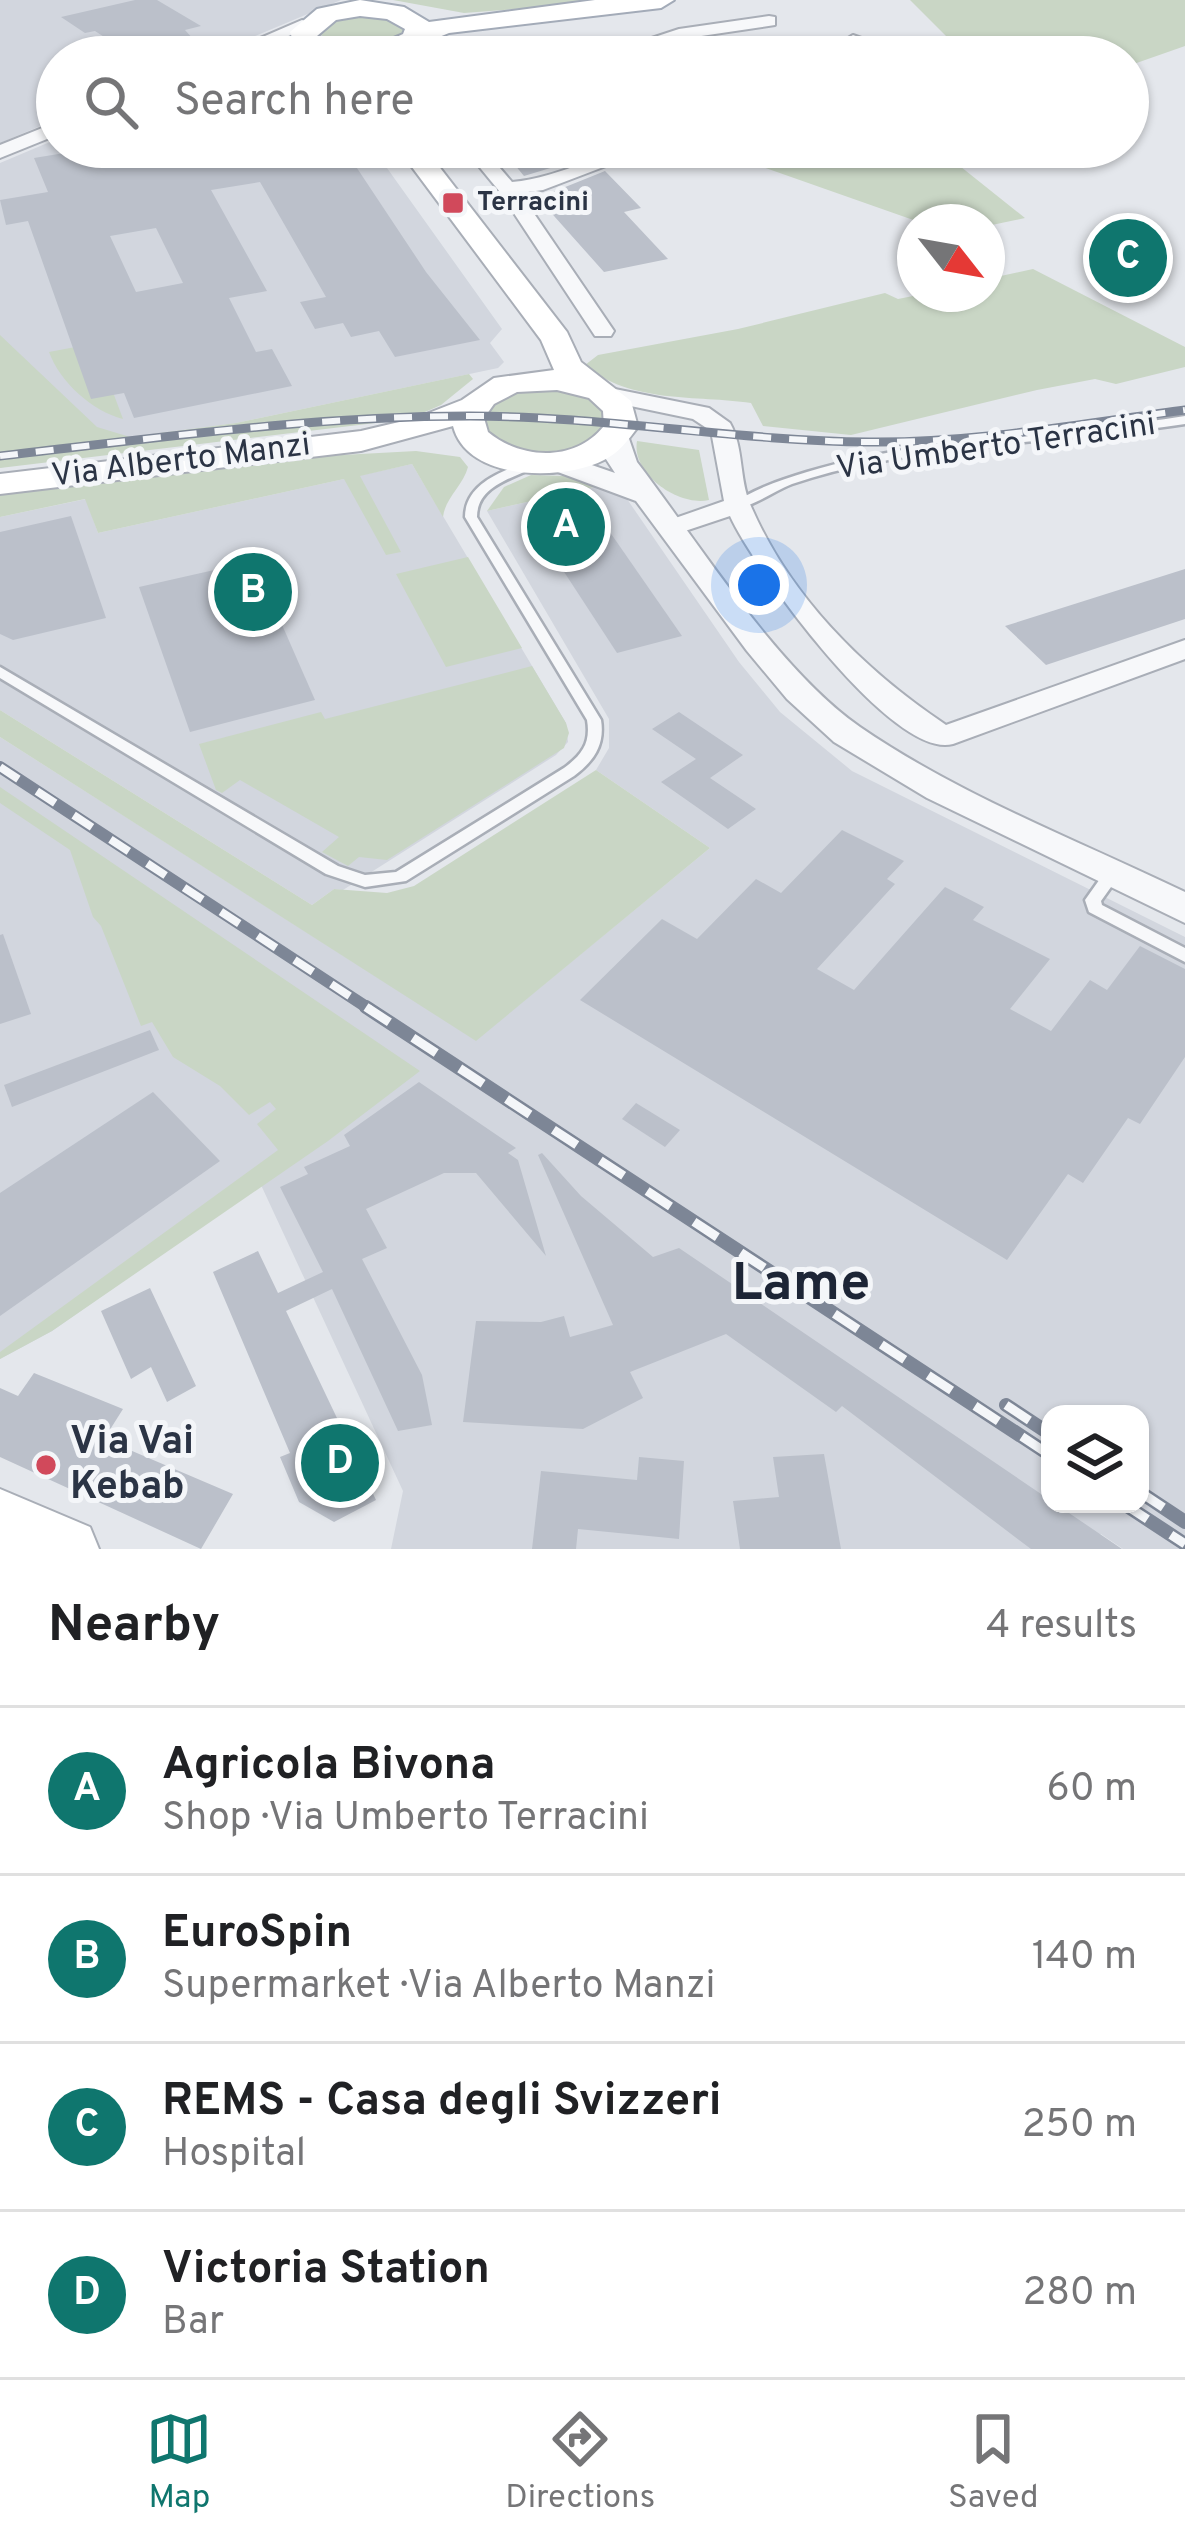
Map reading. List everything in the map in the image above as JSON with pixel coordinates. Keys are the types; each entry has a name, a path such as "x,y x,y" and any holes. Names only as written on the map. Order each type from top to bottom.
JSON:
{"main road":[{"path":"405,36 448,25 662,0"},
{"path":"322,36 348,6 399,36"},
{"path":"401,168 532,347 533,365 516,382"},
{"path":"426,168 556,339 567,366 619,409 618,432 592,453 548,462"},
{"path":"516,382 546,379 597,390"},
{"name":"Via Alberto Manzi","path":"0,484 361,441 427,425 516,382"},
{"path":"472,407 467,424 484,447"},
{"name":"Via Alberto Manzi","path":"361,441 484,447 548,462"},
{"path":"0,1519 68,1549"}],"street":[{"path":"680,36 769,21"},
{"path":"0,152 36,137"},
{"path":"490,168 603,331"},
{"path":"507,188 536,186 587,168"},
{"path":"597,390 701,413 722,428 737,506 778,576 849,663 897,707 943,737 1185,649"},
{"path":"675,409 634,419 618,432 616,453 799,691 846,734 940,789 1185,909"},
{"path":"548,462 651,499"},
{"name":"Via Umberto Terracini","path":"673,527 737,506"}],"lane":[{"name":"Via Umberto Terracini","path":"737,506 792,482 862,463 1185,420"},
{"path":"484,447 485,486"},
{"path":"0,672 332,870 365,880 400,878 569,772 589,756 596,742 594,719 471,517 470,503 485,486 548,462"},
{"path":"1113,874 1093,900 1095,908 1185,956"}],"shaded area":[{"path":"0,0 341,0 255,36 36,36 36,128 0,143"},
{"path":"36,148 36,168 387,168 502,329 490,343 504,362 498,368 236,423 131,437 0,468 0,163"},
{"path":"412,464 566,723 568,742 556,755 343,890 334,889 312,905 0,710 0,517 86,499 98,533"},
{"path":"603,485 627,499 739,662 780,712 852,771 1185,937 1185,1549 1123,1549 1101,1534 1076,1549 391,1549 403,1491 261,1185 52,1331 0,1359 0,737 476,1040 710,848 596,770 609,748 609,719 487,511"}],"green space":[{"path":"393,0 631,0 464,13"},
{"path":"910,0 1185,0 1185,46 1149,59 1149,36 946,36"},
{"path":"382,16 404,27 398,36 320,34 333,20"},
{"path":"766,168 962,168 1025,218 1005,222 1005,204 897,204 897,214"},
{"path":"1033,269 1185,347 1185,367 1116,384 1095,379 1037,390 851,435 763,426 751,403 643,392 603,378 585,365 598,355 738,329 885,293 897,299 897,312 1005,312 1005,275"},
{"path":"0,335 97,427 130,437 236,423 469,374 473,379 441,405 409,419 0,468"},
{"path":"107,341 108,379 123,419 78,394 49,352"},
{"path":"557,387 591,397 607,416 588,444 571,451 532,451 497,438 485,427 490,406 518,390"},
{"path":"637,441 699,450 709,500 671,493 649,476 637,453"},
{"path":"416,451 460,457 468,467 443,517 412,464 360,476 401,552 386,555 344,479 98,533 85,499 0,517 0,494 305,457"},
{"path":"531,475 603,485 487,511 504,487"},
{"path":"468,557 522,648 446,667 396,574"},
{"path":"532,666 566,723 569,733 564,748 387,860 359,857 348,866 322,852 339,837 240,780 222,793 216,790 199,744 321,712 325,719"},
{"path":"0,710 312,905 334,889 387,893 414,886 596,770 710,848 476,1041 0,737"},
{"path":"0,787 420,1071 328,1141 52,1331 0,1359 0,1352 278,1150 257,1124 276,1109 270,1102 249,1115 220,1086 173,1057 152,1022 141,1026 101,926 93,917 70,850 0,803"}],"building":[{"path":"135,0 157,0 201,26 185,30 190,36 103,36 95,31 85,33 61,17"},
{"path":"38,168 357,168 426,272 480,340 395,357 379,331 351,337 343,323 315,329 300,302 326,297 260,182 211,190 267,291 229,298 256,352 272,349 292,386 134,418 124,393 91,399 28,221 6,225 0,200 48,192","holes":["156,228 183,283 136,292 110,236"]},
{"path":"517,168 550,168 524,176"},
{"path":"605,171 641,208 624,212 668,259 604,272 538,198"},
{"path":"71,516 106,618 13,640 0,634 0,532"},
{"path":"601,520 682,636 617,653 540,535"},
{"path":"254,561 315,700 190,732 139,587"},
{"path":"1185,569 1185,619 1046,665 1005,626"},
{"path":"679,712 743,755 710,778 756,809 728,829 661,782 696,759 652,729"},
{"path":"842,830 904,861 887,879 895,884 817,969 854,990 945,887 984,907 973,920 1050,959 1010,1009 1051,1031 1090,980 1107,990 1140,946 1185,969 1185,1057 1140,1124 1128,1118 1083,1183 1068,1174 1007,1260 580,1000 662,919 697,939 756,879 781,893"},
{"path":"0,935 31,1014 0,1024"},
{"path":"150,1030 159,1050 12,1107 4,1085"},
{"path":"419,1082 516,1148 508,1153 518,1160 546,1256 476,1173 444,1173 366,1209 387,1248 362,1259 422,1375 432,1425 398,1431 332,1289 286,1311 376,1500 334,1522 299,1502 280,1457 290,1453 213,1272 258,1251 278,1293 323,1272 280,1187 308,1174 304,1167 350,1146 344,1135"},
{"path":"153,1092 220,1161 0,1316 0,1193"},
{"path":"636,1103 680,1130 665,1147 622,1119"},
{"path":"542,1153 581,1196 653,1257 679,1248 1041,1494 1041,1513 1069,1513 1122,1549 1031,1549 842,1406 836,1412 726,1334 630,1372 643,1398 583,1429 463,1422 476,1321 541,1322 564,1316 570,1337 613,1325 538,1155"},
{"path":"150,1288 196,1386 167,1402 151,1367 131,1379 101,1311"},
{"path":"34,1373 123,1409 104,1439 233,1494 201,1549 0,1457 0,1388 18,1396"},
{"path":"824,1454 841,1549 740,1549 733,1501 779,1497 773,1457"},
{"path":"639,1457 684,1461 679,1539 578,1529 576,1549 532,1549 541,1471 637,1480"}],"railway":[{"path":"0,456 235,429 411,417 520,417 869,442 988,436 1185,410"},
{"path":"0,767 371,1010"},
{"path":"366,1007 1041,1449"},
{"path":"1006,1405 1041,1428"},
{"path":"1149,1498 1185,1522"},
{"path":"1138,1513 1185,1544"}],"place":[{"name":"Terracini","path":"453,203"},
{"name":"REMS - Casa degli Svizzeri","path":"1128,258"},
{"name":"Agricola Bivona","path":"566,527"},
{"name":"EuroSpin","path":"253,592"},
{"name":"Victoria Station","path":"340,1463"},
{"name":"Via Vai Kebab","path":"46,1465"}],"district":[{"name":"Lame","path":"801,1285"}]}
